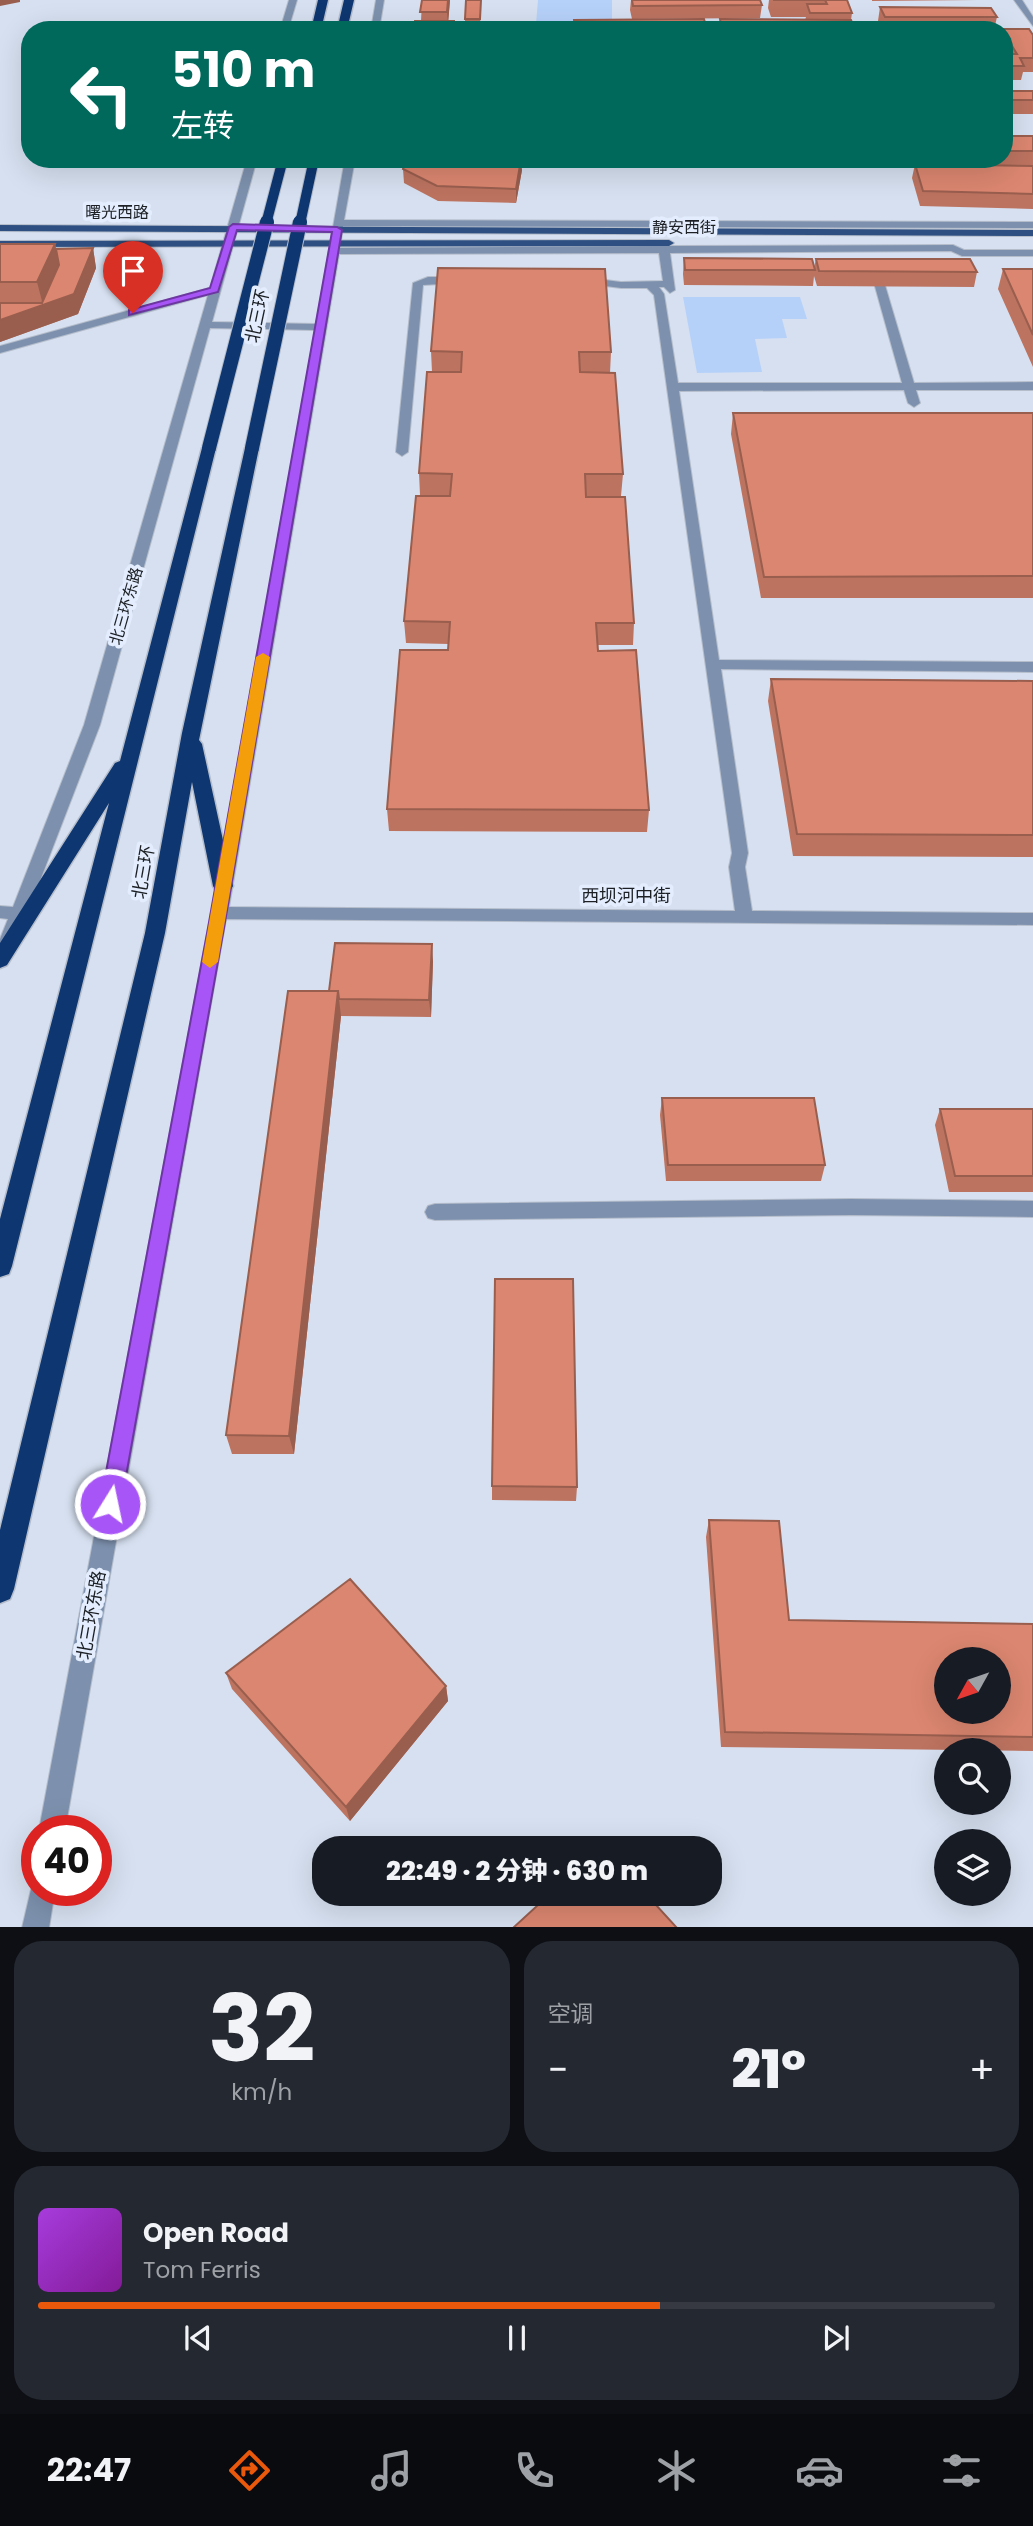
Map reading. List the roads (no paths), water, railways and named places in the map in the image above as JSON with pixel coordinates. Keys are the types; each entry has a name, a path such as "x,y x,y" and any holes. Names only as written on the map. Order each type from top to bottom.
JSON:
{"highway":[{"path":"318,21 323,0"},
{"path":"344,21 349,0"},
{"name":"北三环","path":"0,1266 281,168"},
{"name":"北三环","path":"0,1589 155,933 191,733 312,168"},
{"path":"191,733 223,886"},
{"path":"0,960 133,750"}],"main road":[{"name":"静安西街","path":"233,227 1033,233"},
{"name":"曙光西路","path":"0,228 233,227"},
{"name":"曙光西路","path":"0,244 228,243 334,248"},
{"path":"869,246 1033,243"}],"street":[{"path":"287,21 293,0"},
{"path":"376,21 380,0"},
{"path":"1018,0 1033,24"},
{"path":"233,227 249,168"},
{"name":"北三环东路","path":"55,1815 219,913 348,168"},
{"path":"645,223 701,231"},
{"path":"338,226 645,223 1033,225"},
{"name":"北三环东路","path":"0,960 92,725 233,227"},
{"path":"564,280 669,287 664,246"},
{"path":"334,248 869,246 953,248 962,253 1033,253"},
{"path":"869,246 914,403"},
{"path":"402,452 418,283 428,280 469,280"},
{"path":"649,285 659,294 673,387 740,853 737,867 744,917"},
{"path":"0,350 214,290"},
{"path":"205,325 320,327"},
{"path":"673,387 1033,386"},
{"path":"713,664 1033,667"},
{"path":"0,912 19,913"},
{"name":"西坝河中街","path":"219,913 1033,919"},
{"path":"435,1212 851,1207 1033,1209"},
{"path":"35,1927 39,1906"}]}
